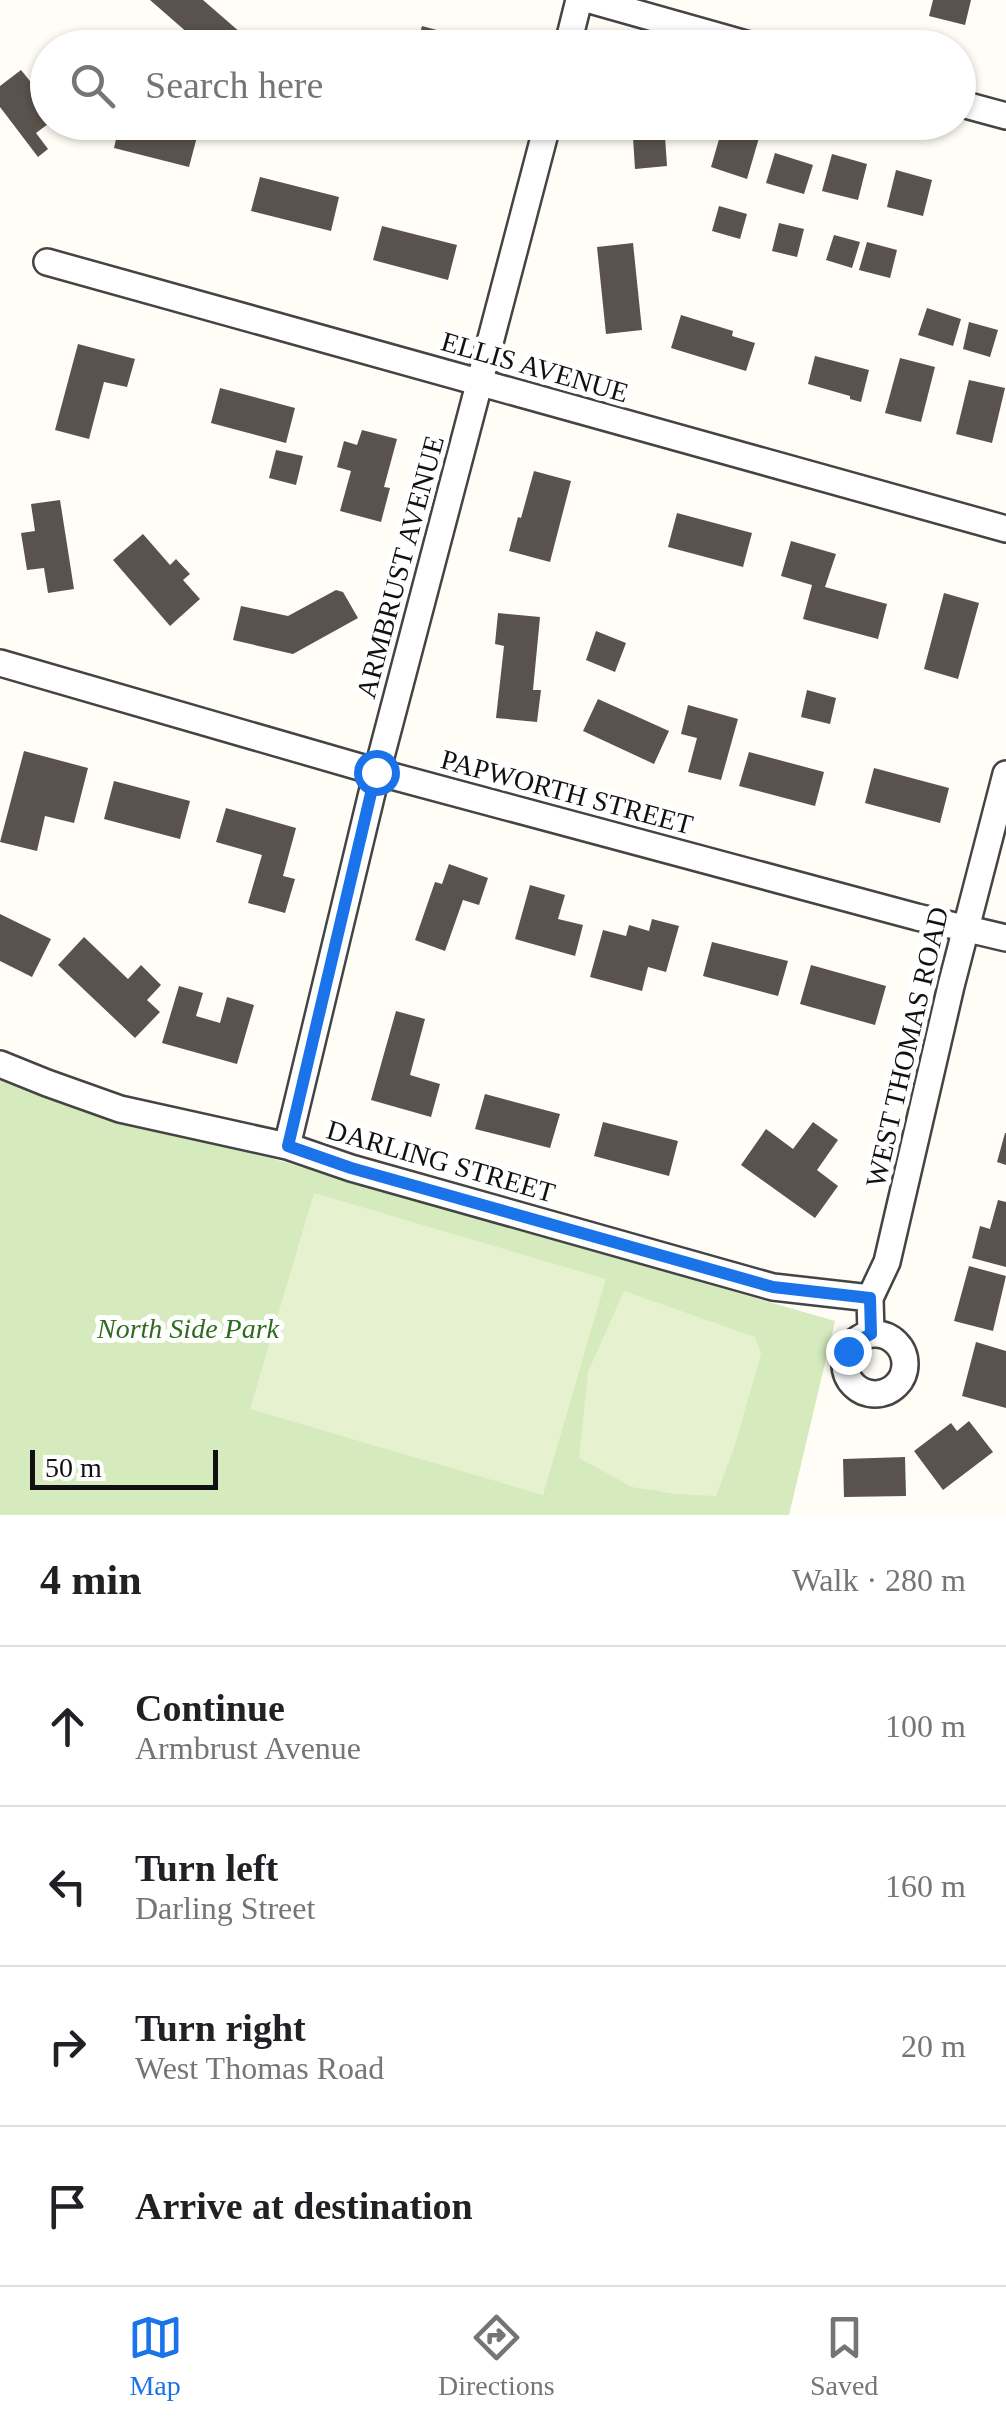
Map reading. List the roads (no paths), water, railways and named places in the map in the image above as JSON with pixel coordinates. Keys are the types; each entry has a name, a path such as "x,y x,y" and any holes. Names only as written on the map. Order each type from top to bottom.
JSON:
{"street":[{"path":"572,30 580,0"},
{"path":"590,0 696,30"},
{"path":"976,108 1006,116"},
{"name":"ARMBRUST AVENUE","path":"288,1146 376,772 543,140"},
{"name":"ELLIS AVENUE","path":"47,262 1006,529"},
{"name":"PAPWORTH STREET","path":"0,663 376,772 1006,938"},
{"name":"WEST THOMAS ROAD","path":"871,1334 870,1298 887,1262 1006,774"},
{"name":"DARLING STREET","path":"0,1064 120,1109 288,1146 351,1168 773,1287 870,1298"}],"park label":[{"name":"North Side Park","path":"188,1328"}]}
